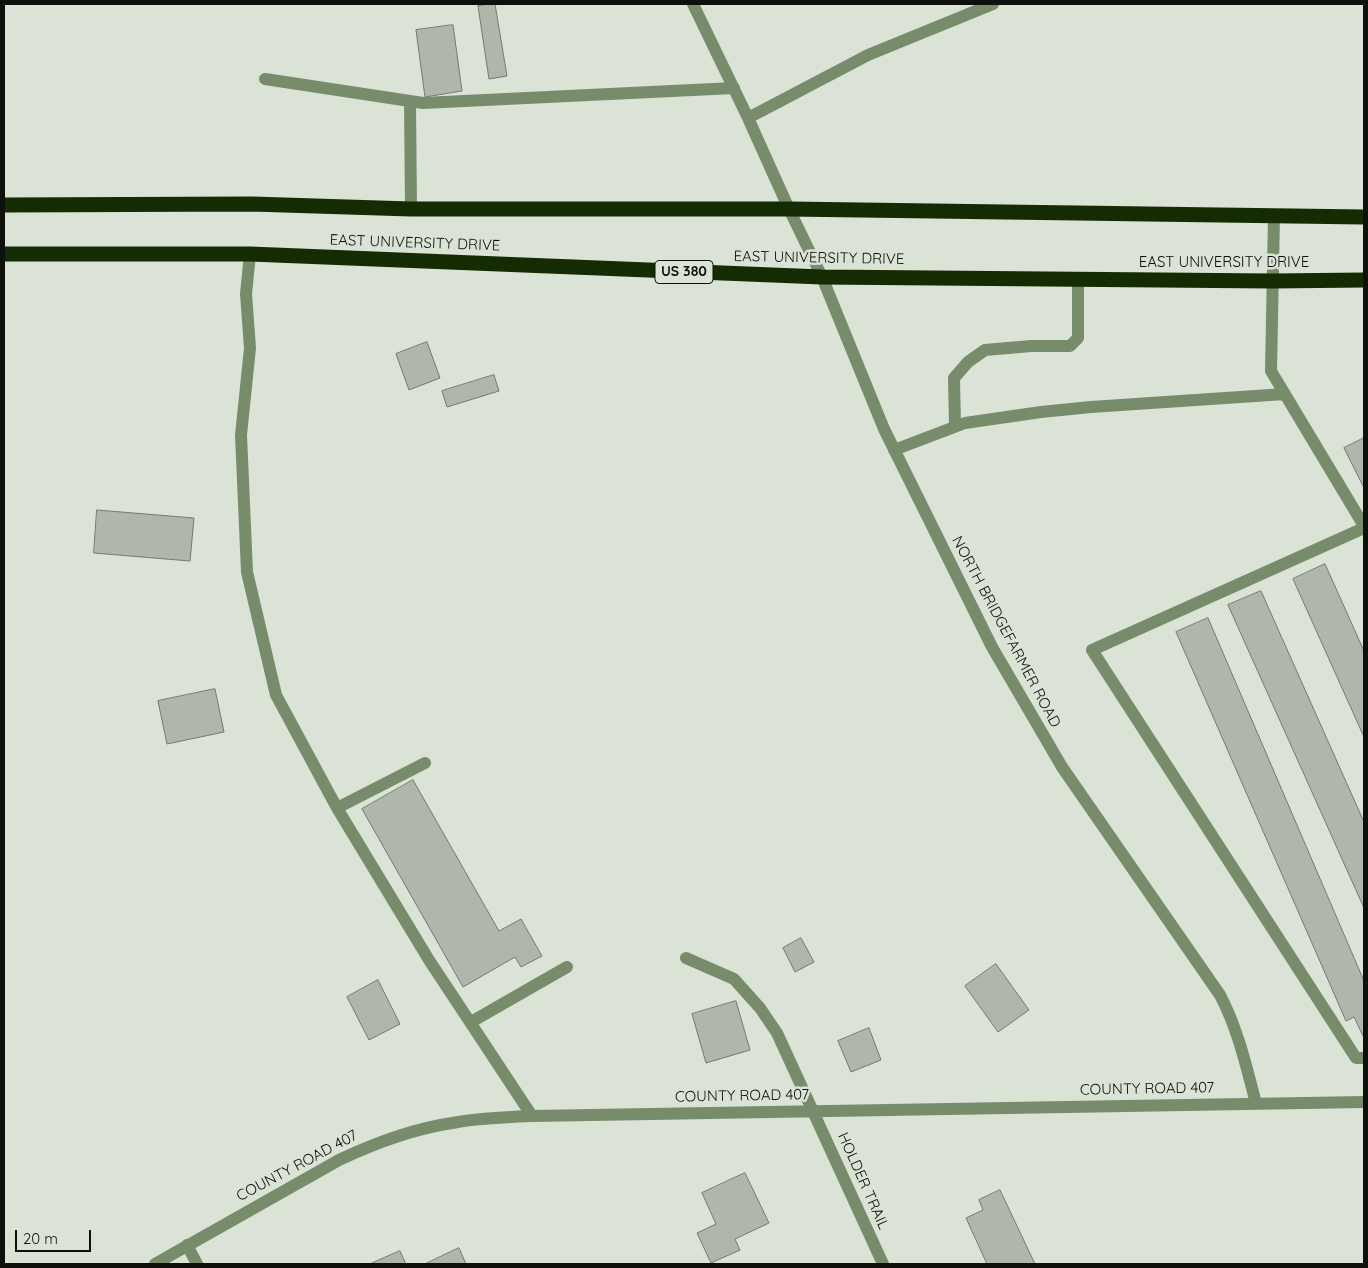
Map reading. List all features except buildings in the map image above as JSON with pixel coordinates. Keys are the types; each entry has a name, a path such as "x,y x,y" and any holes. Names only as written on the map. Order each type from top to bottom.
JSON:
{"highway":[{"path":"4,205 252,204 411,209 789,209 1364,216"},
{"name":"EAST UNIVERSITY DRIVE","path":"4,254 250,254 822,278 1364,280"}],"street":[{"name":"NORTH BRIDGEFARMER ROAD","path":"693,4 822,278 894,450 992,648 1062,767 1223,1001 1237,1032 1256,1103"},
{"path":"748,118 868,55 993,4"},
{"path":"265,79 423,103 734,88"},
{"path":"410,101 411,209"},
{"path":"1274,216 1271,371 1364,527 1092,650 1356,1058 1364,1058"},
{"path":"250,254 246,294 250,348 242,435 247,572 276,695 337,808 429,960 532,1116"},
{"path":"955,426 954,378 973,358 985,350 1032,346 1070,346 1078,338 1078,279"},
{"path":"894,450 965,422 1081,408 1285,394"},
{"path":"337,808 425,763"},
{"name":"HOLDER TRAIL","path":"686,958 734,979 760,1008 777,1033 883,1264"},
{"path":"471,1022 567,967"},
{"name":"COUNTY ROAD 407","path":"155,1264 362,1148 417,1130 451,1123 532,1116 1364,1102"},
{"path":"187,1245 197,1264"}]}
